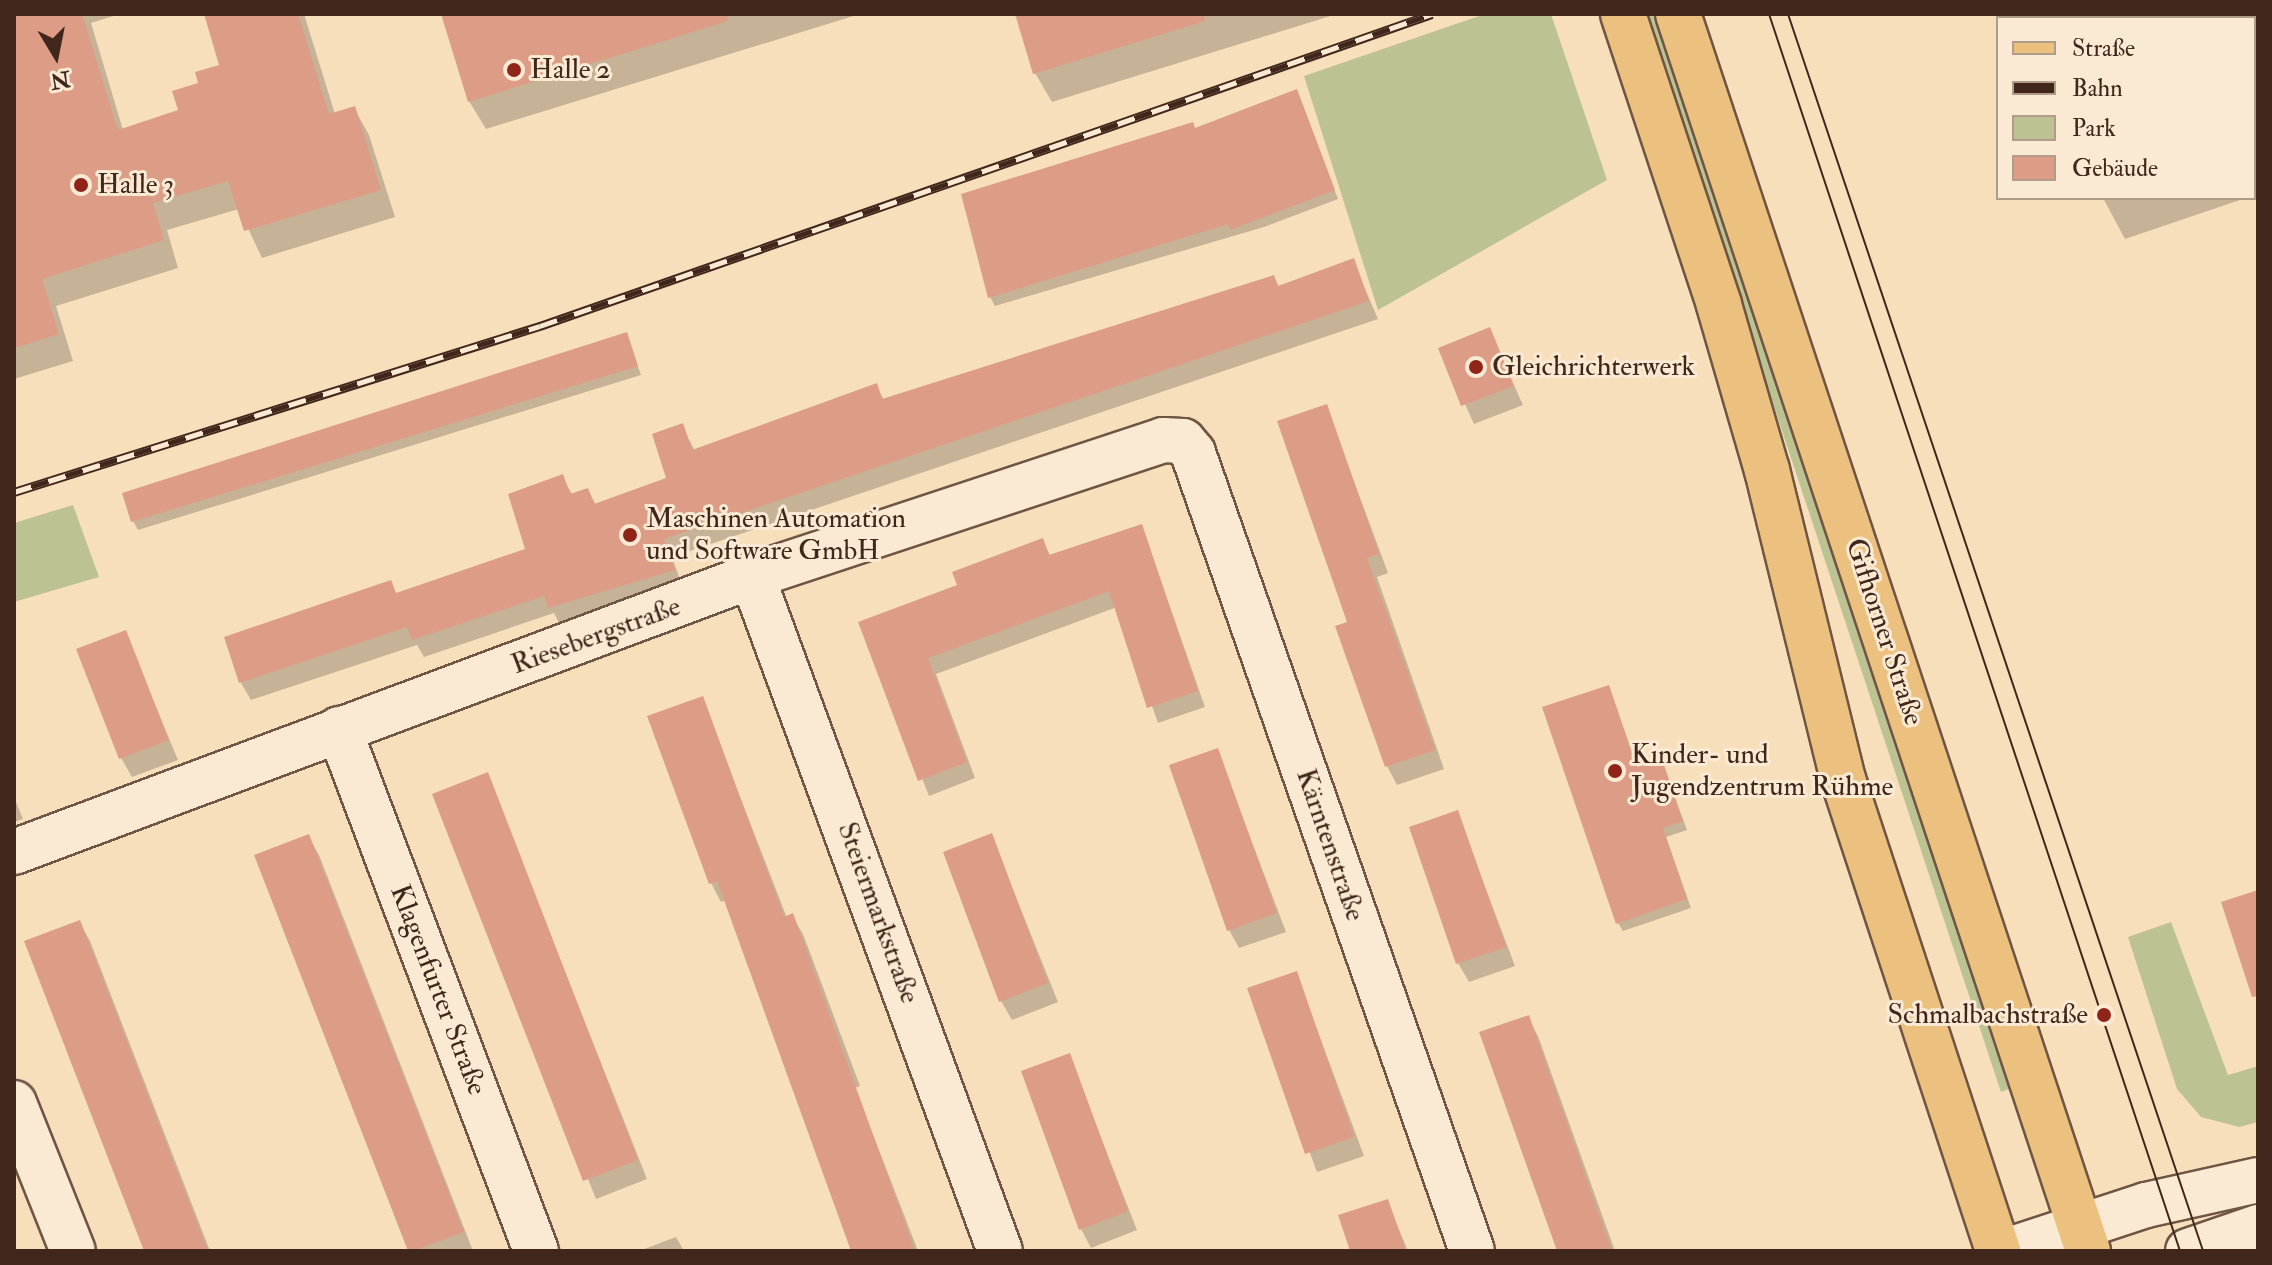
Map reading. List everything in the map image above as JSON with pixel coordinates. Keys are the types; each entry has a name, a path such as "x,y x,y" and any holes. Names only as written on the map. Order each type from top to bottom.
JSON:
{"main road":[{"path":"1623,14 1763,456 1843,779 1998,1251"},
{"name":"Gifhorner Straße","path":"1678,14 2084,1239"}],"street":[{"name":"Riesebergstraße","path":"14,852 752,576 1163,440 1183,441"},
{"name":"Kärntenstraße","path":"1183,441 1193,453 1472,1251"},
{"name":"Steiermarkstraße","path":"752,576 1000,1251"},
{"name":"Klagenfurter Straße","path":"339,729 536,1251"},
{"path":"14,1103 73,1251"},
{"path":"2006,1251 2084,1239 2258,1180"},
{"path":"2188,1251 2258,1227"}],"green space":[{"path":"1485,14 1551,14 1607,180 1378,310 1304,76"},
{"path":"1644,14 1655,14 1790,420 2011,1088 2001,1092"},
{"path":"73,505 99,577 14,602 14,523"},
{"path":"2171,922 2228,1075 2258,1066 2258,1122 2239,1127 2201,1117 2177,1089 2128,937"}],"building":[{"path":"14,14 82,14 118,130 178,110 172,91 198,83 195,72 219,65 204,14 298,14 329,114 355,106 381,190 244,231 228,181 153,203 164,240 42,279 59,334 14,348"},
{"name":"Halle 2","path":"441,14 727,14 728,21 468,102"},
{"path":"1015,14 1204,14 1205,21 1033,74"},
{"path":"1297,89 1335,190 1230,230 1228,224 988,298 961,194 1193,122 1195,128"},
{"path":"1354,258 1369,301 664,539 675,570 548,608 544,596 412,640 407,627 239,683 224,637 391,580 396,593 525,549 508,494 563,474 570,494 588,488 594,504 666,478 652,434 683,423 692,450 877,383 882,399 1274,275 1278,286"},
{"name":"Gleichrichterwerk","path":"1490,327 1514,386 1461,406 1438,348"},
{"path":"627,332 638,366 131,522 122,493"},
{"path":"1327,404 1379,554 1367,558 1435,750 1385,767 1335,626 1347,622 1277,421"},
{"path":"1142,524 1198,691 1147,708 1109,591 928,658 967,762 918,781 858,622 957,585 952,572 1043,538 1049,555"},
{"path":"126,630 169,740 119,759 76,649"},
{"path":"1609,685 1637,767 1662,759 1683,821 1663,828 1687,899 1616,924 1542,707"},
{"path":"703,696 784,917 793,913 915,1251 851,1251 717,881 709,884 647,716"},
{"path":"1218,748 1277,913 1227,931 1169,765"},
{"path":"488,772 638,1160 583,1181 432,794"},
{"path":"1458,810 1506,947 1456,964 1409,827"},
{"path":"992,833 1048,983 999,1002 943,852"},
{"path":"309,834 464,1232 413,1251 408,1251 254,855"},
{"path":"2258,890 2258,996 2252,997 2221,902"},
{"path":"80,920 208,1251 144,1251 24,941"},
{"path":"1297,971 1354,1137 1305,1154 1247,988"},
{"path":"1529,1015 1612,1251 1557,1251 1479,1032"},
{"path":"1070,1053 1128,1211 1079,1230 1021,1071"},
{"path":"1388,1199 1406,1251 1350,1251 1338,1215"}],"tram line":[{"path":"1769,14 2180,1251"},
{"path":"1788,14 2203,1251"}],"railway":[{"path":"14,492 540,326 1432,14"}],"place":[{"name":"Halle 2","path":"514,70"},
{"name":"Halle 3","path":"81,185"},
{"name":"Gleichrichterwerk","path":"1476,367"},
{"name":"Maschinen Automation und Software GmbH","path":"630,535"},
{"name":"Kinder- und Jugendzentrum Rühme","path":"1615,771"},
{"name":"Schmalbachstraße","path":"2104,1015"}]}
